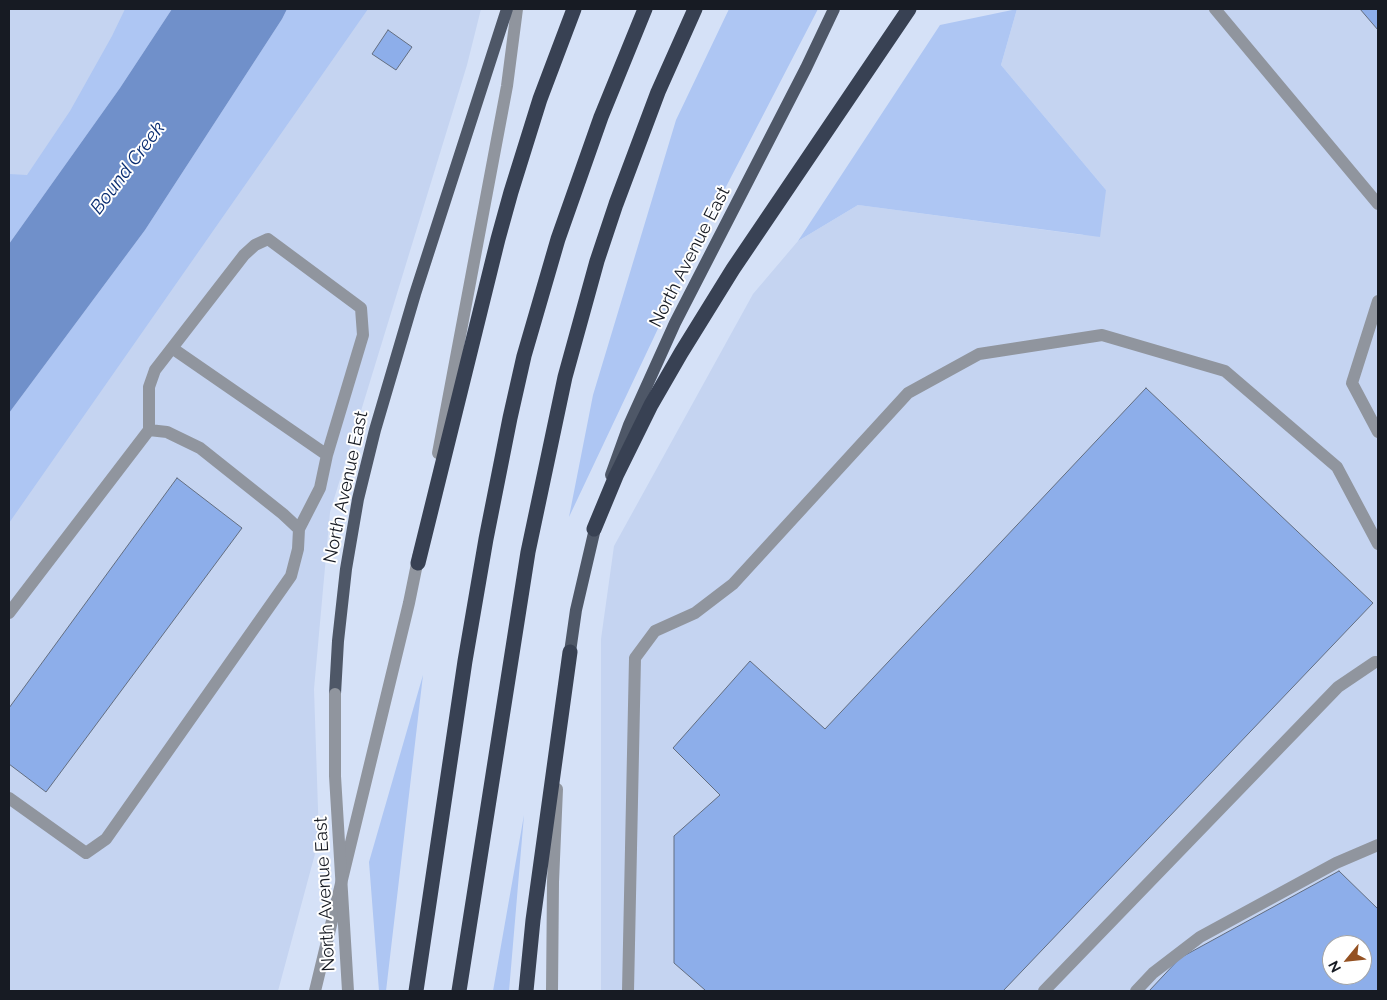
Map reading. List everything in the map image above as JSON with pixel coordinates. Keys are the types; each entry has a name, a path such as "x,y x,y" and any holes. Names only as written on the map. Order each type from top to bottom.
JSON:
{"highway":[{"path":"418,563 503,220 540,99 574,9"},
{"path":"416,991 465,662 491,512 512,409 541,296 576,186 601,117 645,9"},
{"path":"459,991 528,552 565,377 597,261 620,195 658,92 695,9"},
{"path":"594,528 616,476 651,406 686,344 733,269 909,9"},
{"path":"526,991 533,920 570,652"}],"main road":[{"name":"North Avenue East","path":"335,694 338,641 346,569 358,499 375,430 415,294 507,9"},
{"name":"North Avenue East","path":"570,652 576,610 594,528 605,489 629,425 675,323 806,68 834,9"}],"street":[{"path":"315,991 418,563 507,86 517,9"},
{"path":"1215,9 1378,204"},
{"path":"9,613 149,430 149,387 155,370 244,255 255,245 268,239 361,308 363,335 327,455 320,488 298,529 298,549 291,576 106,839 86,853 9,798"},
{"path":"1378,301 1352,383 1378,432"},
{"path":"628,991 634,658 655,631 695,613 733,584 908,394 979,354 1102,335 1225,371 1337,467 1378,544"},
{"path":"172,348 327,455"},
{"path":"149,430 167,432 200,448 283,514 298,529"},
{"path":"552,991 556,819 561,737 570,652"},
{"path":"1044,991 1338,687 1375,662 1378,662"},
{"name":"North Avenue East","path":"335,694 336,785 348,991"},
{"path":"1136,991 1154,973 1200,937 1336,863 1378,845"}],"shaded area":[{"path":"9,9 481,9 467,65 330,512 314,689 319,839 278,991 9,991"},
{"path":"125,9 172,9 120,88 9,244 9,174 27,175 70,111"},
{"path":"287,9 368,9 9,523 9,413 145,230"},
{"path":"729,9 818,9 714,210 569,517 593,395 676,120"},
{"path":"1017,9 1378,9 1378,991 601,991 601,639 614,546 753,294 798,241 858,205 1083,235 1106,190 1001,65"},
{"path":"1017,9 1001,65 1106,190 1100,237 858,205 798,241 940,25"},
{"path":"423,675 386,991 379,991 369,862"},
{"path":"524,815 509,991 493,991"}],"water":[{"name":"Bound Creek","path":"172,9 287,9 145,230 9,413 9,244 120,88"}],"building":[{"path":"1360,9 1378,9 1378,30"},
{"path":"388,30 412,47 396,70 372,54"},
{"path":"1146,388 1373,603 1003,991 704,991 674,963 674,836 720,795 673,748 750,661 825,729"},
{"path":"177,478 242,528 46,792 9,764 9,708"},
{"path":"1339,871 1378,909 1378,991 1149,991 1180,958"}]}
